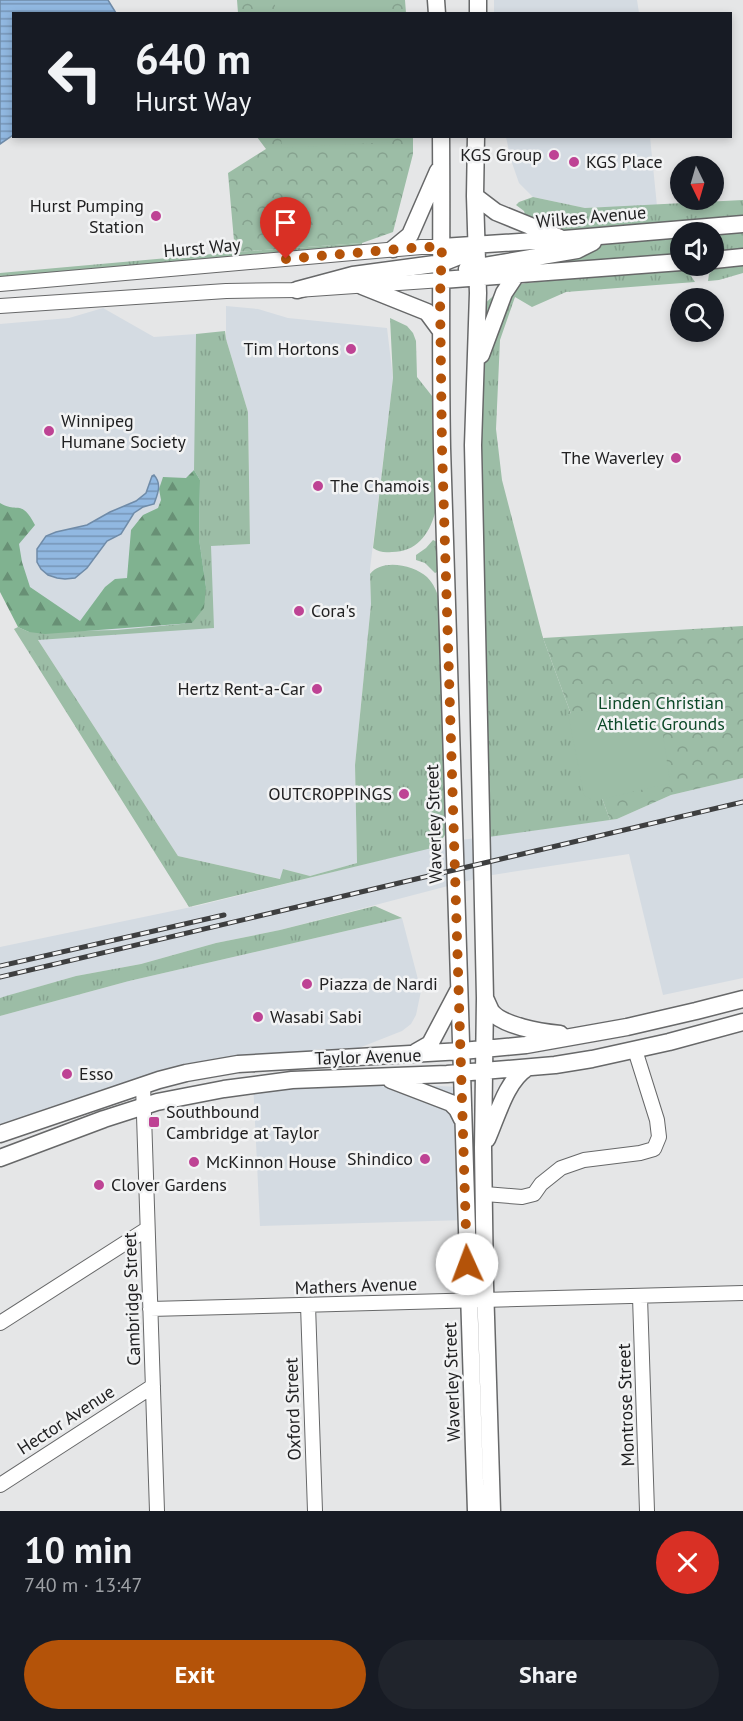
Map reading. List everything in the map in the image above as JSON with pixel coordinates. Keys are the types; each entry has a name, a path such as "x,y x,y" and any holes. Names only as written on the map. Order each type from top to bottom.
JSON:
{"main road":[{"name":"Waverley Street","path":"441,138 442,448 462,1051 462,1119 492,1511"},
{"name":"Waverley Street","path":"476,138 475,196 478,272 473,445 485,998 484,1194 477,1300 476,1511"},
{"path":"393,249 410,235 441,165"},
{"path":"475,196 496,212 564,239"},
{"name":"Wilkes Avenue","path":"297,290 477,245 743,224"},
{"path":"442,280 577,250 605,236"},
{"path":"724,259 743,257"},
{"path":"478,272 516,275 670,263"},
{"path":"475,376 504,293 516,275"},
{"path":"362,286 427,312 441,331"},
{"path":"414,1053 430,1044 459,988"},
{"path":"485,998 492,1012 504,1021 543,1032 572,1036"},
{"name":"Taylor Avenue","path":"0,1134 143,1085 186,1073 238,1064 462,1051 526,1044 627,1027 743,999"},
{"name":"Taylor Avenue","path":"0,1158 157,1102 224,1089 292,1080 485,1072 528,1068 636,1050 693,1037 743,1022"},
{"path":"483,1148 511,1084 520,1073 528,1068"},
{"path":"381,1077 450,1103 457,1109 462,1119"}],"street":[{"name":"Hurst Way","path":"0,284 393,249 442,255"},
{"path":"0,306 442,280"},
{"path":"484,1194 522,1197 534,1194 541,1184 561,1168 584,1160 640,1154 654,1149 659,1137 657,1120 636,1050"},
{"name":"Cambridge Street","path":"143,1085 157,1511"},
{"path":"0,1323 147,1229"},
{"name":"Mathers Avenue","path":"150,1310 743,1293"},
{"name":"Montrose Street","path":"640,1297 647,1511"},
{"name":"Oxford Street","path":"308,1305 315,1511"},
{"name":"Hector Avenue","path":"0,1485 153,1386"}],"shaded area":[{"path":"494,0 637,0 639,12 494,12"},
{"path":"506,138 650,138 657,206 585,208 533,197 519,183"},
{"path":"226,306 258,309 288,318 387,328 393,378 370,569 371,604 355,765 357,863 310,876 283,869 281,879 178,856 0,578 0,324 69,318 103,308 154,337 196,334 211,545 250,544 248,412 226,339"},
{"path":"743,778 743,978 663,995 629,854 486,876 280,930 216,943 141,964 76,976 0,998 0,947 201,905 461,840 617,819 671,795"},
{"path":"402,918 421,991 416,1015 411,1024 402,1031 336,1057 238,1064 0,1134 0,1016 129,981"},
{"path":"292,1080 461,1087 466,1220 260,1226 253,1081"}],"green space":[{"path":"237,0 405,0 406,12 238,12"},
{"path":"275,0 386,0 386,12 275,12"},
{"path":"258,138 413,138 413,154 393,232 362,243 235,252 228,173 266,149"},
{"path":"281,138 392,138 393,142 282,148"},
{"path":"533,197 585,208 670,204 670,210 724,210 724,201 743,200 743,218 576,231 558,229 526,218 524,211 516,205"},
{"path":"743,232 743,250 724,251 724,234"},
{"path":"670,238 670,256 488,270 486,256"},
{"path":"362,243 362,247 0,277 0,273"},
{"path":"743,264 743,273 708,281 709,276 724,276 724,267"},
{"path":"670,270 670,276 691,276 695,282 566,292 532,307 515,297 500,340 496,429 502,480 543,638 610,820 474,839 480,310 489,299 500,292 526,283"},
{"path":"390,318 407,326 413,333 416,341 417,377 432,396 435,513 425,535 415,545 400,551 386,552 373,548 393,378"},
{"path":"225,331 248,412 250,544 211,546 214,628 38,640 178,856 280,879 283,869 310,876 357,863 355,765 371,604 370,574 375,569 390,565 414,569 427,577 435,588 440,602 448,826 445,835 436,847 189,907 14,629 18,627 29,632 117,630 192,623 206,587 199,539 200,480 194,470 196,334"},
{"path":"194,470 200,480 199,539 206,587 204,608 192,623 45,634 29,632 18,627 0,592 0,503 23,509 35,525 19,544 30,587 80,621 105,587 115,579 127,578 131,530 143,515 158,508 161,500 159,489 163,477 186,478"},
{"path":"433,540 437,542 439,571 435,573 425,563 416,560 416,555"},
{"name":"Linden Christian Athletic Grounds","path":"743,626 743,778 671,795 610,820 543,638"},
{"path":"639,703 659,707 670,783 594,801 584,795 568,714"},
{"path":"375,906 402,918 129,981 0,1016 0,998 6,996 76,976 141,964 216,943 280,930"}],"water":[{"path":"0,0 108,0 115,12 12,12 12,136 0,144"},
{"path":"154,475 159,485 154,504 134,513 121,534 107,541 87,568 75,578 57,578 41,569 37,562 37,549 46,536 87,525 136,501 146,493"}],"railway":[{"path":"0,977 743,802"},
{"path":"0,966 224,915"}],"place":[{"name":"KGS Group","path":"554,155"},
{"name":"KGS Place","path":"574,162"},
{"name":"Hurst Pumping Station","path":"156,216"},
{"name":"Tim Hortons","path":"351,349"},
{"name":"Winnipeg Humane Society","path":"49,431"},
{"name":"The Waverley","path":"676,458"},
{"name":"The Chamois","path":"318,486"},
{"name":"Cora's","path":"299,611"},
{"name":"Hertz Rent-a-Car","path":"317,689"},
{"name":"OUTCROPPINGS","path":"404,794"},
{"name":"Piazza de Nardi","path":"307,984"},
{"name":"Wasabi Sabi","path":"258,1017"},
{"name":"Esso","path":"67,1074"},
{"name":"Southbound Cambridge at Taylor","path":"154,1122"},
{"name":"Shindico","path":"425,1159"},
{"name":"McKinnon House","path":"194,1162"},
{"name":"Clover Gardens","path":"99,1185"}],"route":[{"path":"286,259 442,247 440,297 442,448 467,1264"}]}
